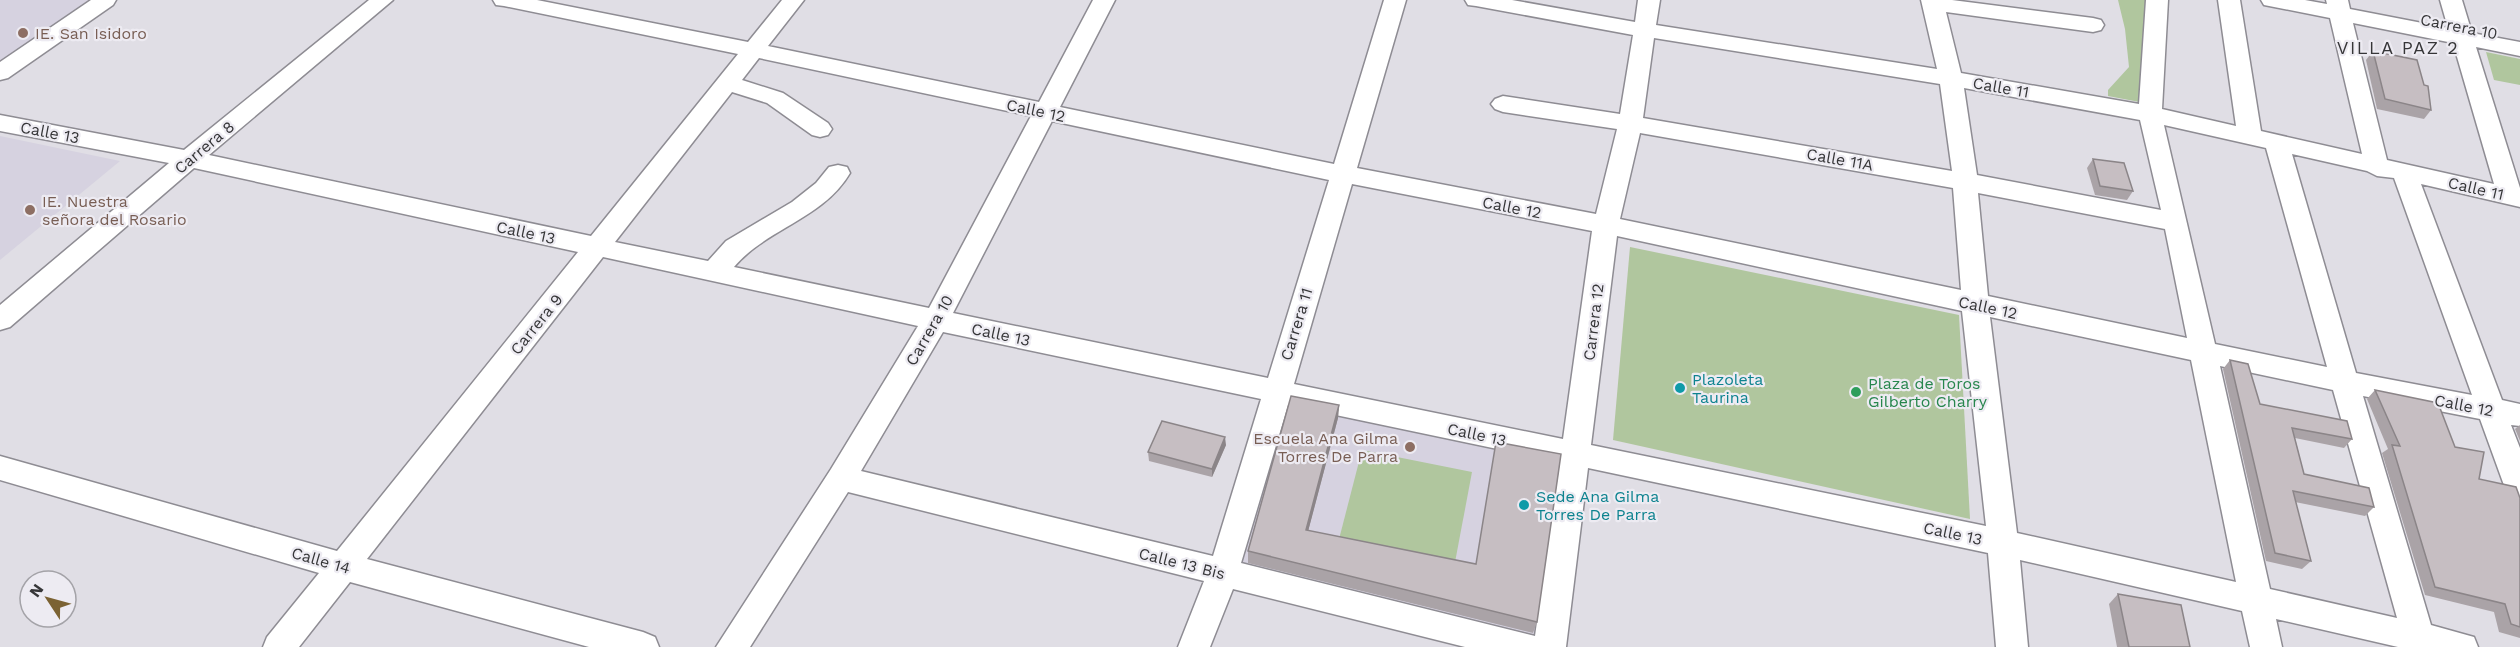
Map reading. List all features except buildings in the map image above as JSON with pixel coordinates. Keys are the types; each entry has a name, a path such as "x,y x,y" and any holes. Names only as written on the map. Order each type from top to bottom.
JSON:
{"street":[{"path":"0,73 105,0"},
{"name":"Carrera 8","path":"0,320 189,159 382,0"},
{"name":"Calle 12","path":"504,0 754,50 1342,174 1606,225 2345,382 2520,415"},
{"name":"Carrera 9","path":"279,647 793,0"},
{"name":"Carrera 10","path":"732,647 841,478 936,320 1104,0"},
{"name":"Carrera 11","path":"1194,647 1223,573 1395,0"},
{"name":"Calle 11","path":"1476,0 1644,30 1951,78 2150,114 2263,139 2377,168 2515,197"},
{"name":"Carrera 12","path":"1550,647 1606,225 1630,123 1649,0"},
{"path":"2157,0 2150,114 2176,222 2266,647"},
{"path":"2229,0 2263,139 2345,382 2419,642"},
{"name":"Carrera 10","path":"2272,0 2335,4 2460,32 2520,49"},
{"path":"2451,0 2515,197"},
{"path":"1933,2 2093,25"},
{"name":"Calle 13","path":"1933,2 1951,78 1965,180 1975,305 2003,543 2012,647"},
{"path":"2335,4 2377,168"},
{"name":"Carrera 10","path":"2460,32 2520,37"},
{"path":"728,83 775,98 820,129"},
{"name":"Calle 11A","path":"1503,104 1630,123 1965,180 2176,222"},
{"name":"Calle 13","path":"0,123 189,159 936,320 2003,543 2256,601 2419,642 2462,647"},
{"path":"2404,172 2520,488"},
{"path":"714,272 735,248 801,208 825,189 838,173"},
{"name":"Calle 14","path":"0,468 342,566 642,647"},
{"name":"Calle 13 Bis","path":"841,478 1524,647"}],"shaded area":[{"name":"IE. San Isidoro","path":"0,0 92,0 0,65"},
{"name":"IE. Nuestra señora del Rosario","path":"0,136 120,161 0,260"},
{"path":"1280,397 1571,459 1544,645 1234,567"}],"green space":[{"path":"2118,0 2146,0 2150,104 2108,96 2108,90 2129,67 2125,29"},
{"path":"2486,52 2520,59 2520,85 2494,80"},
{"path":"1630,247 1959,315 1970,519 1613,440"},
{"path":"1362,450 1472,472 1453,573 1337,547"}],"place":[{"name":"IE. San Isidoro","path":"23,33"},
{"name":"IE. Nuestra señora del Rosario","path":"30,210"},
{"name":"Plazoleta Taurina","path":"1680,388"},
{"name":"Plaza de Toros Gilberto Charry","path":"1856,392"},
{"name":"Escuela Ana Gilma Torres De Parra","path":"1410,447"},
{"name":"Sede Ana Gilma Torres De Parra","path":"1524,505"}],"district":[{"name":"VILLA PAZ 2","path":"2398,48"}]}
